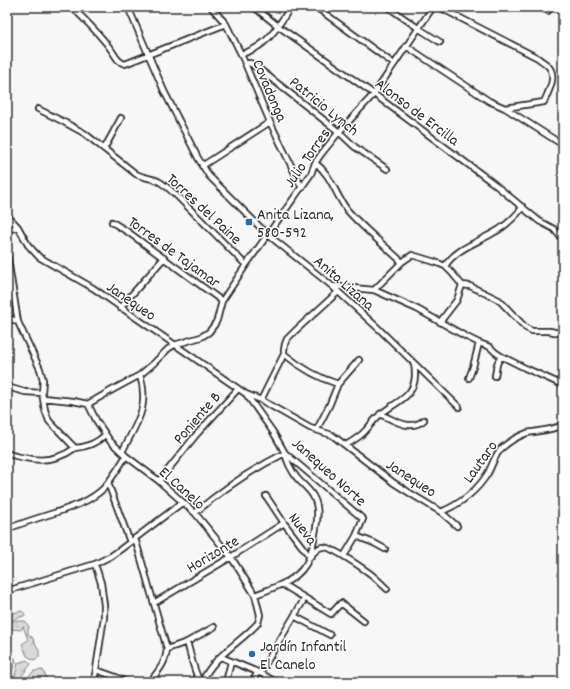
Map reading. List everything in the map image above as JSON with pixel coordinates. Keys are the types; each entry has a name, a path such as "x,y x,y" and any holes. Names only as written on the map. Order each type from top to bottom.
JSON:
{"street":[{"path":"72,7 103,39 121,63 127,64 226,24"},
{"name":"Anita Lizana","path":"128,7 164,91 202,166 209,176 267,234 332,286 379,329 459,407"},
{"name":"Covadonga","path":"211,7 226,24 241,54 270,122 302,188"},
{"name":"Alonso de Ercilla","path":"254,7 494,183 539,221 554,229 563,240"},
{"path":"241,54 264,44 291,7"},
{"path":"316,7 394,64"},
{"path":"388,7 440,42"},
{"name":"Julio Torres","path":"88,404 114,388 140,375 174,345 200,337 208,332 215,324 222,301 267,234 302,188 311,174 315,163 374,94 433,7"},
{"path":"439,7 538,58 549,66 553,80 544,102 505,108"},
{"path":"540,7 548,11"},
{"path":"406,46 490,101 505,108 563,145"},
{"name":"Patricio Lynch","path":"245,64 250,63 258,68 340,132 355,147 386,169"},
{"name":"Torres del Paine","path":"38,109 84,133 136,174 158,181 174,193 246,265"},
{"path":"104,150 120,118"},
{"path":"202,166 270,122"},
{"path":"315,163 322,168 328,176 348,211 402,262"},
{"path":"445,266 450,258 458,252 500,229 523,207"},
{"name":"Janequeo","path":"7,215 18,227 28,245 39,257 93,288 238,389"},
{"name":"Torres de Tajamar","path":"112,222 128,232 222,301"},
{"path":"7,230 18,227"},
{"path":"7,252 18,322 40,369 43,380 42,395 44,410 49,421 75,448"},
{"path":"374,290 402,262 412,255 445,266 462,285 470,286 499,300 526,328 532,331 550,331 563,334"},
{"path":"120,308 164,258"},
{"path":"440,322 457,300 462,285"},
{"path":"332,286 374,290 417,309 479,343 490,347 501,356 563,385"},
{"path":"261,400 284,354 285,344 288,339 338,292"},
{"path":"7,317 18,322"},
{"path":"469,378 479,343"},
{"path":"284,354 299,366 323,379 338,384"},
{"path":"495,376 497,364 501,356"},
{"path":"317,429 330,406 338,384 360,360"},
{"path":"346,446 364,432 375,418 402,400 410,392 415,379 415,368 413,362"},
{"path":"122,452 138,422 142,411 144,393 140,375"},
{"path":"7,387 24,392 88,404"},
{"name":"Janequeo Norte","path":"238,389 246,394 273,432 285,453 363,519 356,536 344,556"},
{"name":"Poniente B","path":"159,481 196,435 238,389"},
{"name":"Janequeo","path":"246,394 261,400 310,428 332,435 403,489 441,512 457,526"},
{"name":"El Canelo","path":"88,404 105,435 126,456 159,481 195,513 231,557 255,595 260,615 258,623 221,657"},
{"path":"380,414 408,426 415,425 424,420"},
{"name":"Lautaro","path":"441,512 457,504 474,491 483,481 501,448 508,443 528,432 541,431 563,425"},
{"path":"9,455 34,460 48,460 60,457 75,448 93,444 105,435"},
{"path":"195,513 218,494 243,477 285,453 291,469 313,496 317,505 318,516 310,557 304,568 292,579 255,595"},
{"path":"7,529 80,504 94,497 108,483 126,456"},
{"path":"108,483 130,542"},
{"name":"Nueva","path":"266,496 310,557 319,548 324,546 344,556 367,571 387,589"},
{"path":"7,591 95,564 111,556 183,502"},
{"name":"Horizonte","path":"154,603 284,523"},
{"path":"356,536 385,549"},
{"path":"135,538 167,649 166,658 162,666 150,682"},
{"path":"94,682 104,617 101,584 95,564"},
{"path":"282,584 332,614 341,603 364,621"},
{"path":"253,682 305,598"},
{"path":"294,616 330,635"},
{"path":"167,649 187,642 214,627"},
{"path":"187,642 196,676 201,682 209,669 221,657 276,682"},
{"path":"226,682 231,662"},
{"path":"96,670 126,682"}],"green space":[{"path":"22,611 26,615 10,621 25,621 29,627 28,634 32,637 39,650 39,657 34,660 27,656 22,644 28,640 23,626 21,630 11,629 7,625 7,614"},
{"path":"7,658 15,658 16,661 11,674 12,680 7,682"},
{"path":"27,660 31,664 17,682 15,675 18,663"},
{"path":"43,670 48,682 23,682 34,671"}],"place":[{"name":"Anita Lizana, 580-592","path":"249,222"},
{"name":"Jardín Infantil El Canelo","path":"252,654"}]}
